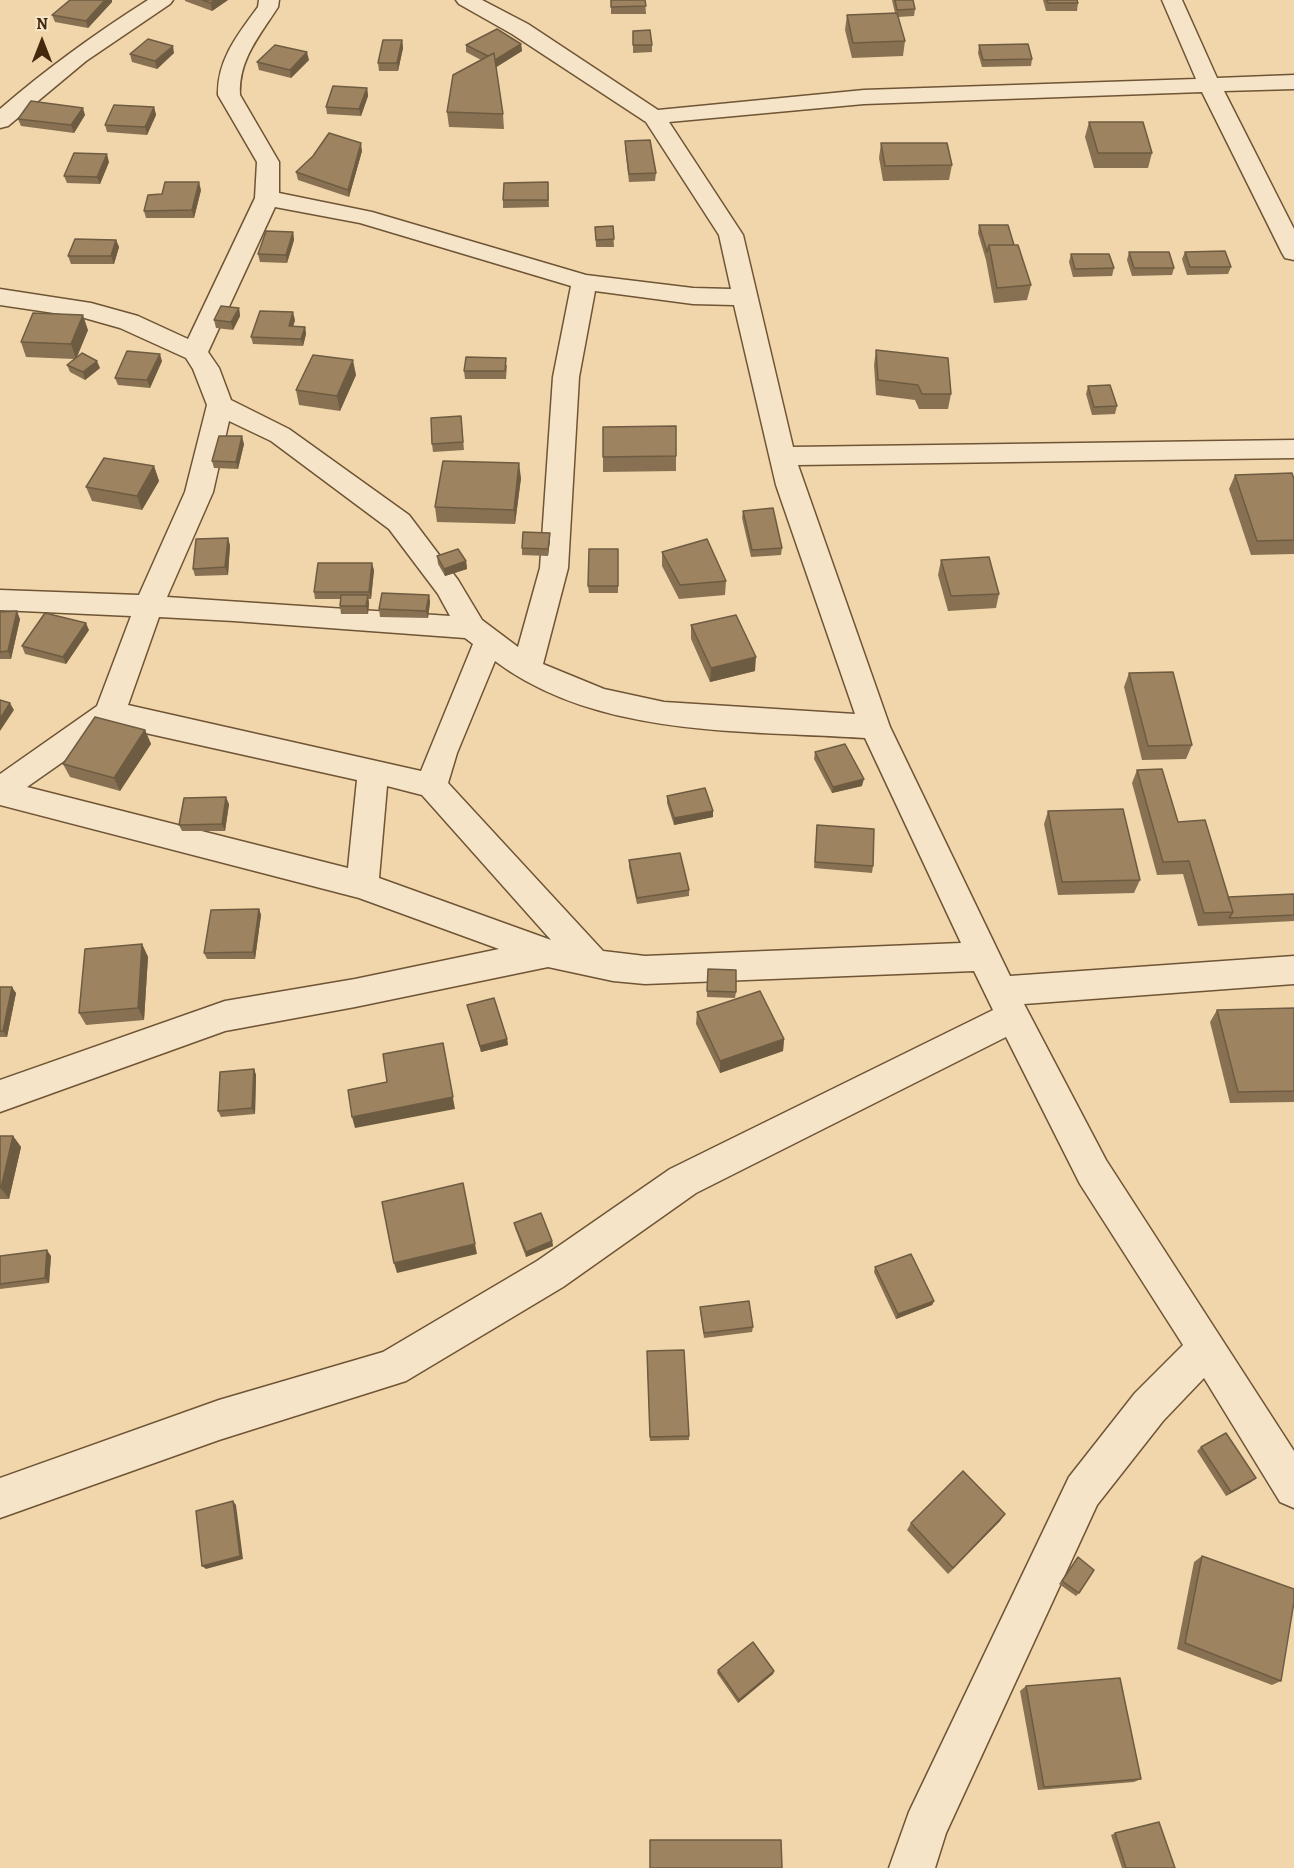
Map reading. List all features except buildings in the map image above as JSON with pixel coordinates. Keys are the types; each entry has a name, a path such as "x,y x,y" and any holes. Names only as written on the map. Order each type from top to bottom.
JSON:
{"street":[{"path":"0,121 44,81 106,35 163,0"},
{"path":"195,352 267,198 268,162 229,95 227,82 229,70 268,8 269,0"},
{"path":"466,0 520,29 654,117 731,235 765,388 790,485 875,727 984,956 1092,1172 1207,1348 1294,1488"},
{"path":"1172,0 1209,84 1294,253"},
{"path":"654,117 864,97 1294,82"},
{"path":"267,198 364,217 584,282 693,296 745,297"},
{"path":"527,669 554,568 566,377 584,282"},
{"path":"0,297 82,309 129,322 195,352 206,368 220,405 199,492 148,608 110,713 0,792"},
{"path":"220,405 280,435 399,522 481,634 527,669 598,699 664,714 875,727"},
{"path":"784,456 1294,449"},
{"path":"0,600 234,610 481,634"},
{"path":"432,786 481,634"},
{"path":"110,713 432,786 593,963"},
{"path":"362,885 373,771"},
{"path":"0,792 362,885 548,953 593,963 645,970 984,956"},
{"path":"0,1096 225,1016 355,993 548,953"},
{"path":"0,1498 219,1420 392,1368 550,1274 683,1181 1007,1003 1294,970"},
{"path":"912,1868 925,1828 1083,1491 1149,1407 1207,1348"}]}
